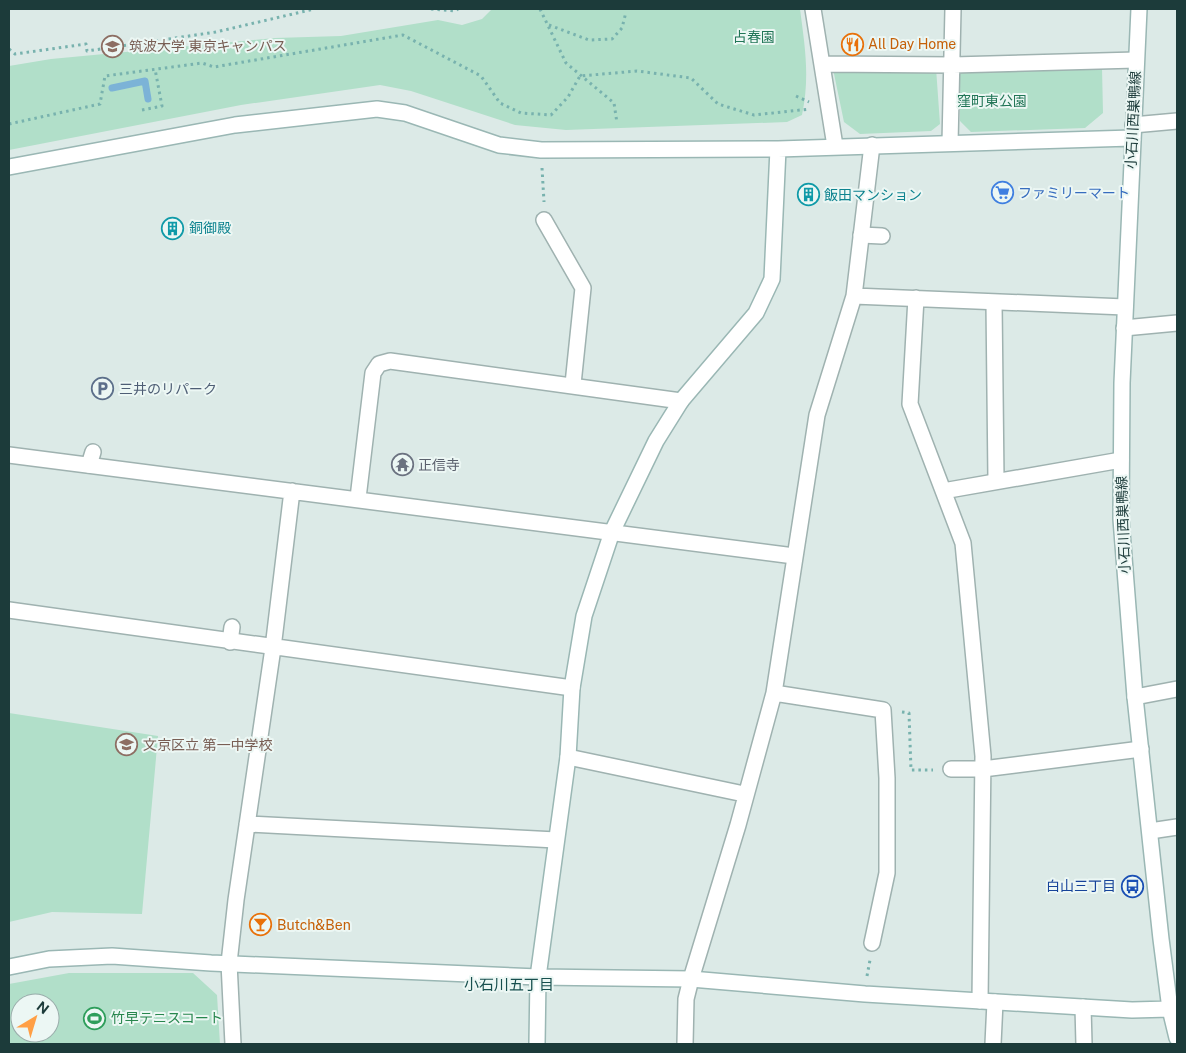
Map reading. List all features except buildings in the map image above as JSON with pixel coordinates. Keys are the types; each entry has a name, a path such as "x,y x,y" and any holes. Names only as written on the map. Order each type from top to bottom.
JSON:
{"street":[{"path":"813,9 835,146"},
{"path":"950,143 954,65 953,9"},
{"name":"小石川西巣鴨線","path":"1139,9 1124,328 1121,519 1135,697 1170,1009 1177,1038"},
{"path":"822,64 954,65 1136,60"},
{"path":"9,167 236,124 377,109 405,113 499,146 541,150 778,149 872,144 950,143 1132,132 1177,121"},
{"path":"685,1044 686,999 690,979 738,825 744,794 774,693 817,415 854,296 872,144"},
{"path":"537,1044 538,977 568,757 572,688 584,616 612,532 656,441 682,401 756,313 772,279 778,149"},
{"path":"544,220 584,288 573,384"},
{"path":"861,235 882,236"},
{"path":"854,296 1125,307"},
{"path":"916,298 910,404 963,543 983,768 980,1001"},
{"path":"994,303 996,480"},
{"path":"1124,328 1177,323"},
{"path":"358,498 373,374 379,364 390,362 573,384 682,401"},
{"path":"9,455 91,459 292,491 318,488 358,498 794,556"},
{"path":"943,491 996,480 1121,460"},
{"path":"233,1044 229,963 273,648 292,491"},
{"path":"9,610 231,634 273,648 572,688"},
{"path":"1135,697 1177,689"},
{"path":"774,693 883,710 887,778 887,873 872,943"},
{"path":"951,769 983,768 1141,750"},
{"path":"568,757 744,794"},
{"path":"247,824 556,840"},
{"path":"1150,831 1177,826"},
{"path":"9,967 49,959 112,956 538,977 690,979 865,994 1132,1010 1170,1009"},
{"path":"993,1044 995,1002"},
{"path":"1083,1007 1084,1044"}],"path":[{"path":"9,49 15,54 86,44 87,51 216,32 314,9"},
{"path":"431,9 455,11 458,9"},
{"path":"540,9 566,63 614,103 617,123"},
{"path":"548,24 589,40 612,39 622,28 626,12"},
{"path":"9,124 100,104 105,76 202,63 214,67 403,35 481,76 500,103 520,113 551,115 568,97 580,76"},
{"path":"142,110 162,106 156,69"},
{"path":"580,76 637,71 691,78 718,104 754,115 816,109"},
{"path":"541,150 544,220"},
{"path":"883,710 909,713 911,770 951,769"},
{"path":"865,994 872,943"}],"green space":[{"name":"占春園","path":"492,9 800,9 806,75 802,115 787,122 566,130 515,125 411,91 380,85 241,105 9,150 9,66 51,59 275,38 341,36 438,20 462,25 482,19"},
{"name":"窪町東公園","path":"936,68 940,124 931,131 860,134 844,122 833,69"},
{"name":"窪町東公園","path":"1102,68 1103,113 1085,128 971,132 960,121 960,70"},
{"path":"9,713 158,736 142,914 52,912 9,922"},
{"path":"69,973 193,973 217,995 220,1044 9,1044 9,984"}],"waterway":[{"path":"112,88 145,81 148,99"}],"place":[{"name":"All Day Home","path":"852,44"},
{"name":"筑波大学 東京キャンパス","path":"113,46"},
{"name":"ファミリーマート","path":"1002,193"},
{"name":"飯田マンション","path":"808,195"},
{"name":"銅御殿","path":"173,228"},
{"name":"三井のリパーク","path":"103,389"},
{"name":"正信寺","path":"402,465"},
{"name":"文京区立 第一中学校","path":"127,745"},
{"name":"白山三丁目","path":"1132,886"},
{"name":"Butch&Ben","path":"261,925"},
{"name":"竹早テニスコート","path":"95,1018"}],"district":[{"name":"小石川五丁目","path":"509,985"}]}
